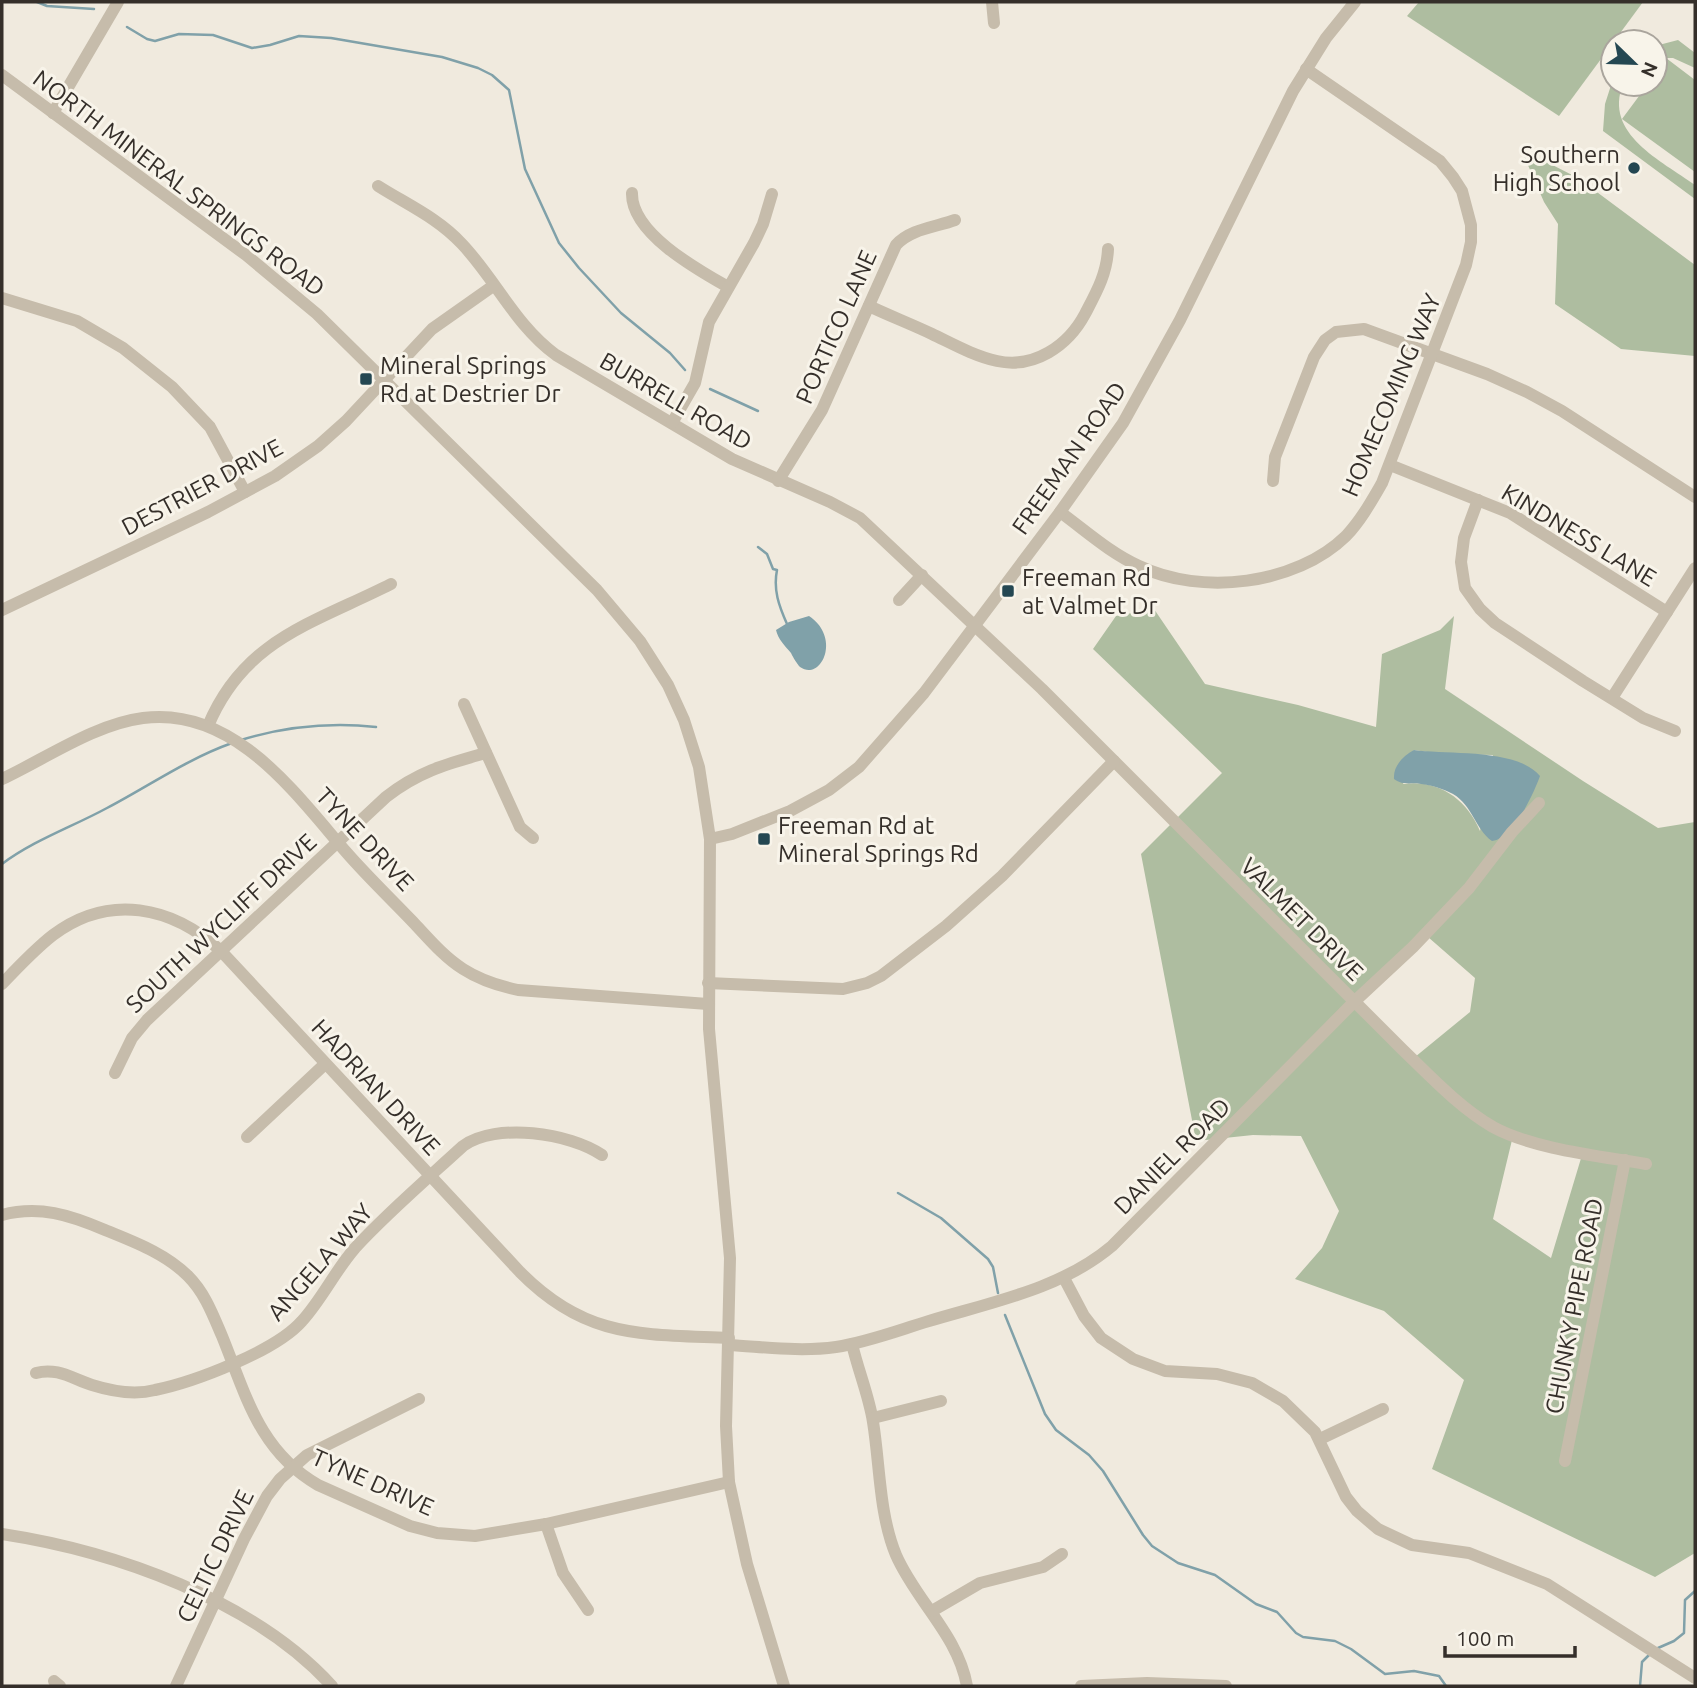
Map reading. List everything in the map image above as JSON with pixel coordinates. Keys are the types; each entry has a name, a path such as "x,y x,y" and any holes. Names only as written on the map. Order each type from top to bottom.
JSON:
{"street":[{"path":"54,113 118,2"},
{"path":"992,2 994,23"},
{"name":"FREEMAN ROAD","path":"710,839 732,834 810,802 845,780 894,730 1060,512 1123,423 1151,374 1306,69 1326,38 1355,2"},
{"name":"HOMECOMING WAY","path":"1060,512 1112,552 1149,570 1185,581 1210,583 1244,582 1289,570 1321,556 1345,536 1364,514 1390,465 1466,265 1471,242 1471,225 1462,191 1440,161 1306,69"},
{"name":"NORTH MINERAL SPRINGS ROAD","path":"2,75 293,292 597,590 646,650 668,685 688,732 703,786 710,839 708,1003 711,1068 729,1240 726,1426 729,1482 747,1564 784,1686"},
{"name":"BURRELL ROAD","path":"378,186 445,227 465,247 520,321 543,346 732,459 860,518 974,626"},
{"path":"632,193 633,206 666,247 683,261 728,287"},
{"path":"672,423 695,383 709,322 754,243 772,194"},
{"name":"PORTICO LANE","path":"778,481 822,410 889,259 902,239 914,232 932,229 955,220"},
{"path":"869,306 997,361 1034,359 1068,339 1082,320 1107,269 1108,250"},
{"name":"DESTRIER DRIVE","path":"2,610 275,476 318,446 346,421 432,330 494,286"},
{"path":"2,298 77,321 106,337 172,387 210,427 245,492"},
{"path":"1273,481 1275,457 1305,376 1325,340 1336,332 1364,329 1487,374 1527,392 1562,411 1695,497"},
{"name":"KINDNESS LANE","path":"1390,465 1510,513 1667,612"},
{"path":"1478,500 1464,538 1461,562 1465,588 1480,609 1495,623 1643,718 1675,731"},
{"path":"1612,698 1695,568"},
{"path":"899,600 922,575"},
{"path":"208,726 233,681 267,647 293,631 391,584"},
{"name":"VALMET DRIVE","path":"974,626 1042,689 1447,1092 1495,1128 1526,1140 1646,1164"},
{"path":"464,704 520,827 533,838"},
{"name":"TYNE DRIVE","path":"2,779 65,747 124,722 141,718 162,718 208,726 237,741 263,761 447,958 481,979 518,990 708,1003"},
{"name":"SOUTH WYCLIFF DRIVE","path":"115,1073 139,1029 386,797 414,776 435,767 486,753"},
{"path":"708,983 843,989 881,976 946,926 993,885 1114,761"},
{"name":"DANIEL ROAD","path":"729,1342 775,1350 852,1344 1064,1278 1087,1266 1112,1246 1355,1001 1413,947 1469,888 1512,832 1539,803"},
{"name":"HADRIAN DRIVE","path":"2,984 52,936 93,914 120,909 144,910 174,918 193,928 221,951 531,1283 565,1310 611,1328 729,1342"},
{"path":"247,1137 325,1064"},
{"name":"ANGELA WAY","path":"36,1373 53,1371 93,1385 143,1392 177,1384 233,1363 281,1340 309,1313 352,1252 470,1141 489,1134 517,1132 581,1143 602,1156"},
{"name":"CHUNKY PIPE ROAD","path":"1565,1461 1625,1160"},
{"name":"TYNE DRIVE","path":"2,1215 30,1210 59,1212 118,1235 167,1259 189,1277 213,1314 271,1446 292,1467 318,1485 393,1520 423,1530 482,1536 729,1482"},
{"path":"1064,1278 1084,1316 1101,1338 1133,1359 1165,1371 1217,1374 1252,1383 1283,1401 1320,1439 1346,1497 1357,1511 1378,1529 1412,1545 1469,1553 1547,1584 1695,1678"},
{"path":"852,1344 873,1418 889,1535 904,1570 959,1657 967,1686"},
{"name":"CELTIC DRIVE","path":"176,1686 267,1496 292,1467 325,1445 419,1399"},
{"path":"873,1418 941,1401"},
{"path":"1320,1439 1383,1409"},
{"path":"546,1524 563,1573 588,1610"},
{"path":"2,1535 57,1543 86,1551 216,1600 247,1617 290,1647 332,1686"},
{"path":"932,1611 980,1583 1043,1567 1062,1553"},
{"path":"1081,1686 1158,1683 1226,1686"}],"green space":[{"path":"1419,2 1643,2 1624,28 1599,28 1599,62 1559,116 1407,16"},
{"path":"1678,40 1695,53 1695,68 1669,58 1669,42"},
{"path":"1669,60 1695,80 1695,172 1622,119 1638,98 1669,98"},
{"path":"1607,98 1620,98 1621,118 1628,132 1652,156 1695,185 1695,199 1603,131"},
{"path":"1521,149 1578,178 1695,265 1695,356 1621,349 1555,304 1558,224 1544,202"},
{"path":"1154,609 1205,684 1298,705 1376,727 1382,654 1440,630 1454,616 1445,689 1658,828 1695,822 1695,1553 1655,1577 1432,1469 1464,1380 1384,1311 1295,1279 1322,1248 1339,1211 1301,1136 1253,1135 1196,1141 1141,854 1222,773 1093,649 1116,616","holes":["1414,750 1441,754 1493,755 1480,831 1467,809 1450,794 1428,785 1403,784","1428,937 1475,978 1470,1012 1415,1057 1360,1002","1512,1140 1582,1155 1551,1258 1493,1219"]}],"water":[{"path":"809,616 819,625 826,646 821,663 808,670 799,666 776,630 789,622"},
{"path":"1414,750 1499,757 1529,767 1540,776 1515,825 1500,838 1492,841 1465,805 1453,794 1433,786 1404,783 1394,779 1400,762"}],"waterway":[{"path":"37,2 47,6 94,9"},
{"path":"127,27 155,41 179,34 213,35 252,48 299,36 331,38 442,57 492,75 509,90 525,169 559,243 621,313 670,353 685,370"},
{"path":"710,389 758,411"},
{"path":"758,547 767,554 773,569 777,570 778,598 787,624"},
{"path":"241,740 308,726 376,727"},
{"path":"2,864 27,848 184,765 232,743"},
{"path":"898,1193 941,1218 988,1259 993,1267 998,1293"},
{"path":"1005,1315 1045,1414 1056,1430 1089,1455 1103,1471 1152,1546 1178,1563 1215,1575 1256,1604 1277,1612 1303,1637 1335,1641 1351,1649 1385,1674 1414,1671 1439,1676 1446,1686"},
{"path":"1658,1648 1684,1633 1685,1600 1695,1591"},
{"path":"1640,1686 1642,1662 1650,1654"}],"place":[{"name":"Southern High School","path":"1634,168"},
{"name":"Mineral Springs Rd at Destrier Dr","path":"366,379"},
{"name":"Freeman Rd at Valmet Dr","path":"1008,591"},
{"name":"Freeman Rd at Mineral Springs Rd","path":"764,839"}]}
